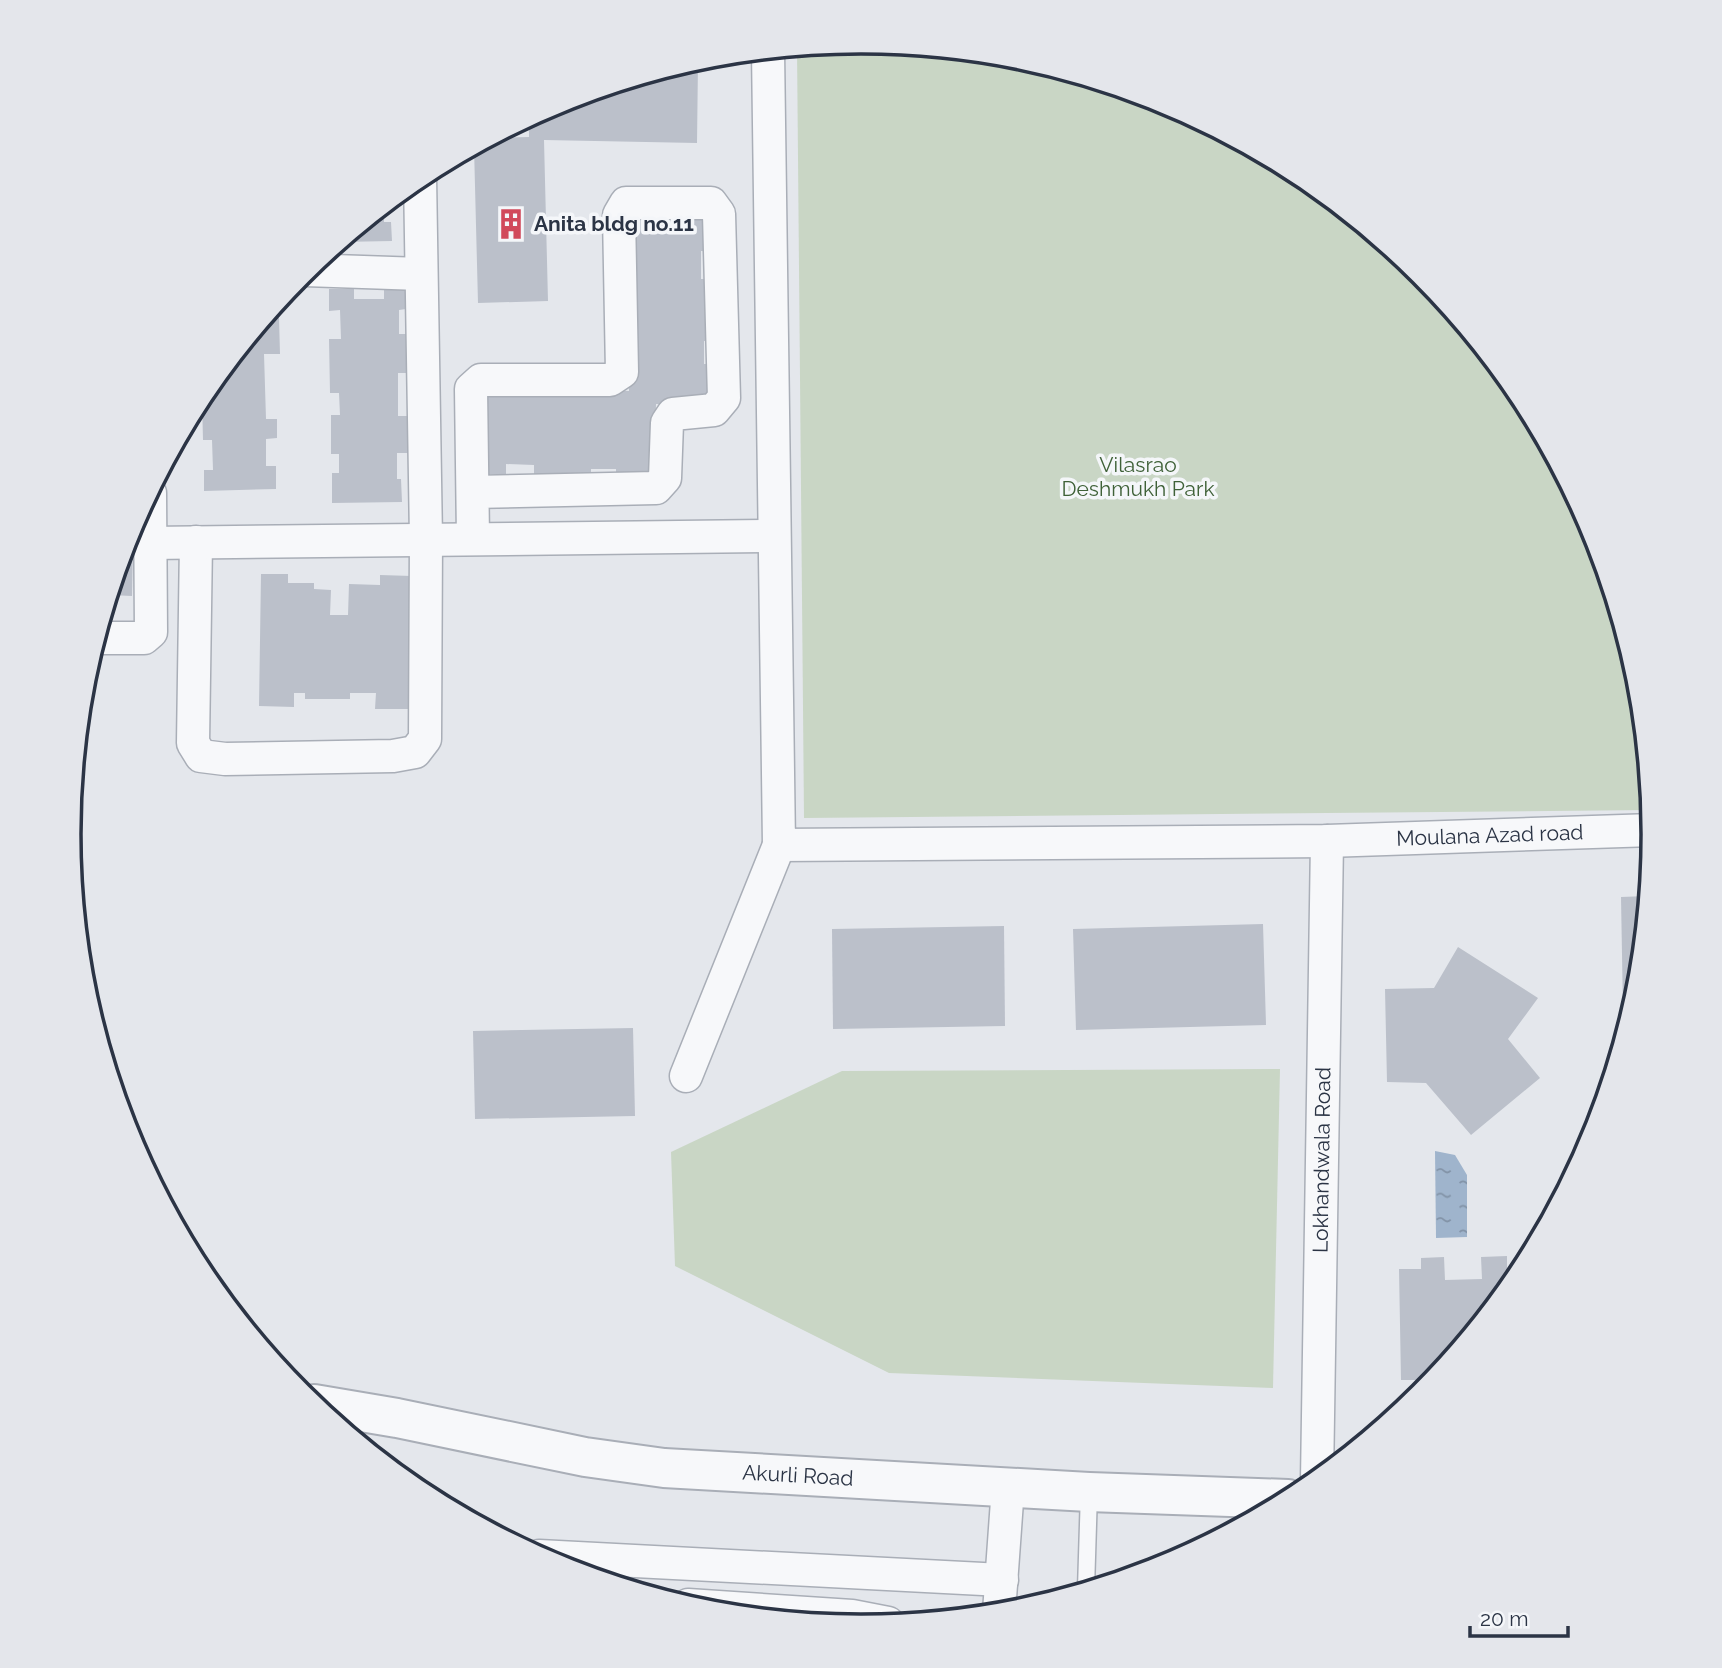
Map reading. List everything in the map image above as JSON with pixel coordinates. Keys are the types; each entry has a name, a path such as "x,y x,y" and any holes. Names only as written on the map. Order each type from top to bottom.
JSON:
{"street":[{"path":"687,1076 779,845 768,60"},
{"path":"196,542 192,743 201,756 225,760 393,756 415,752 425,739 426,538 420,191"},
{"path":"473,492 656,488 665,478 667,423 673,415 714,410 724,398 719,214 711,203 626,203 619,215 622,372 610,380 481,380 471,389 473,538"},
{"path":"323,271 421,274"},
{"path":"107,638 144,638 151,632 150,516"},
{"path":"150,543 774,536"},
{"name":"Moulana Azad road","path":"779,845 1327,841 1641,830"},
{"name":"Lokhandwala Road","path":"1317,1466 1327,841"},
{"name":"Akurli Road","path":"334,1407 585,1457 664,1468 1089,1492 1268,1498"},
{"path":"1000,1601 1007,1487"},
{"path":"573,1558 1002,1580"}],"lane":[{"path":"1086,1580 1089,1492"}],"green space":[{"name":"Vilasrao Deshmukh Park","path":"861,54 963,61 1013,69 1112,96 1159,114 1251,159 1294,186 1336,215 1412,283 1480,359 1509,401 1560,489 1581,536 1599,583 1626,682 1634,732 1640,810 804,818 797,57"},
{"path":"1280,1069 1273,1388 889,1373 675,1266 671,1152 842,1071"}],"water":[{"path":"1435,1151 1455,1155 1467,1175 1467,1237 1436,1238"}],"building":[{"name":"Anita bldg no.11","path":"698,72 697,143 544,140 548,301 478,303 474,157 511,137 529,137 529,129 563,114 610,96"},
{"path":"628,216 710,216 710,251 701,251 701,279 710,279 710,341 704,341 704,364 714,364 714,398 692,405 656,404 654,478 616,478 616,469 591,469 591,477 534,475 534,465 506,464 506,474 482,474 484,387 629,391"},
{"path":"384,217 384,222 391,222 392,241 354,242"},
{"path":"405,288 406,309 399,310 399,334 406,334 407,373 398,373 398,416 407,416 408,453 397,453 397,479 401,479 402,502 332,503 332,473 339,473 339,454 331,454 331,415 340,415 339,393 330,393 329,339 341,339 340,310 329,311 329,289 354,289 354,299 384,299 384,289"},
{"path":"279,318 280,354 264,354 266,419 277,419 277,438 266,439 266,466 276,466 276,489 204,491 204,470 213,470 212,440 203,440 202,418 242,359"},
{"path":"133,558 132,596 119,595"},
{"path":"261,574 288,574 288,583 314,583 314,589 331,590 330,615 348,615 349,584 380,585 380,575 412,576 410,709 375,709 376,693 350,693 350,699 305,699 305,693 294,693 294,707 259,706"},
{"path":"1638,896 1623,999 1621,897"},
{"path":"1263,924 1266,1025 1076,1030 1073,929"},
{"path":"1004,926 1005,1026 833,1029 832,929"},
{"path":"1458,947 1538,998 1508,1039 1540,1078 1471,1135 1426,1083 1387,1082 1385,989 1434,988"},
{"path":"633,1028 635,1116 475,1119 473,1031"},
{"path":"1507,1256 1508,1268 1480,1309 1417,1380 1401,1380 1399,1269 1421,1269 1421,1258 1444,1257 1445,1280 1482,1279 1481,1257"}],"place":[{"name":"Anita bldg no.11","path":"511,224"}]}
